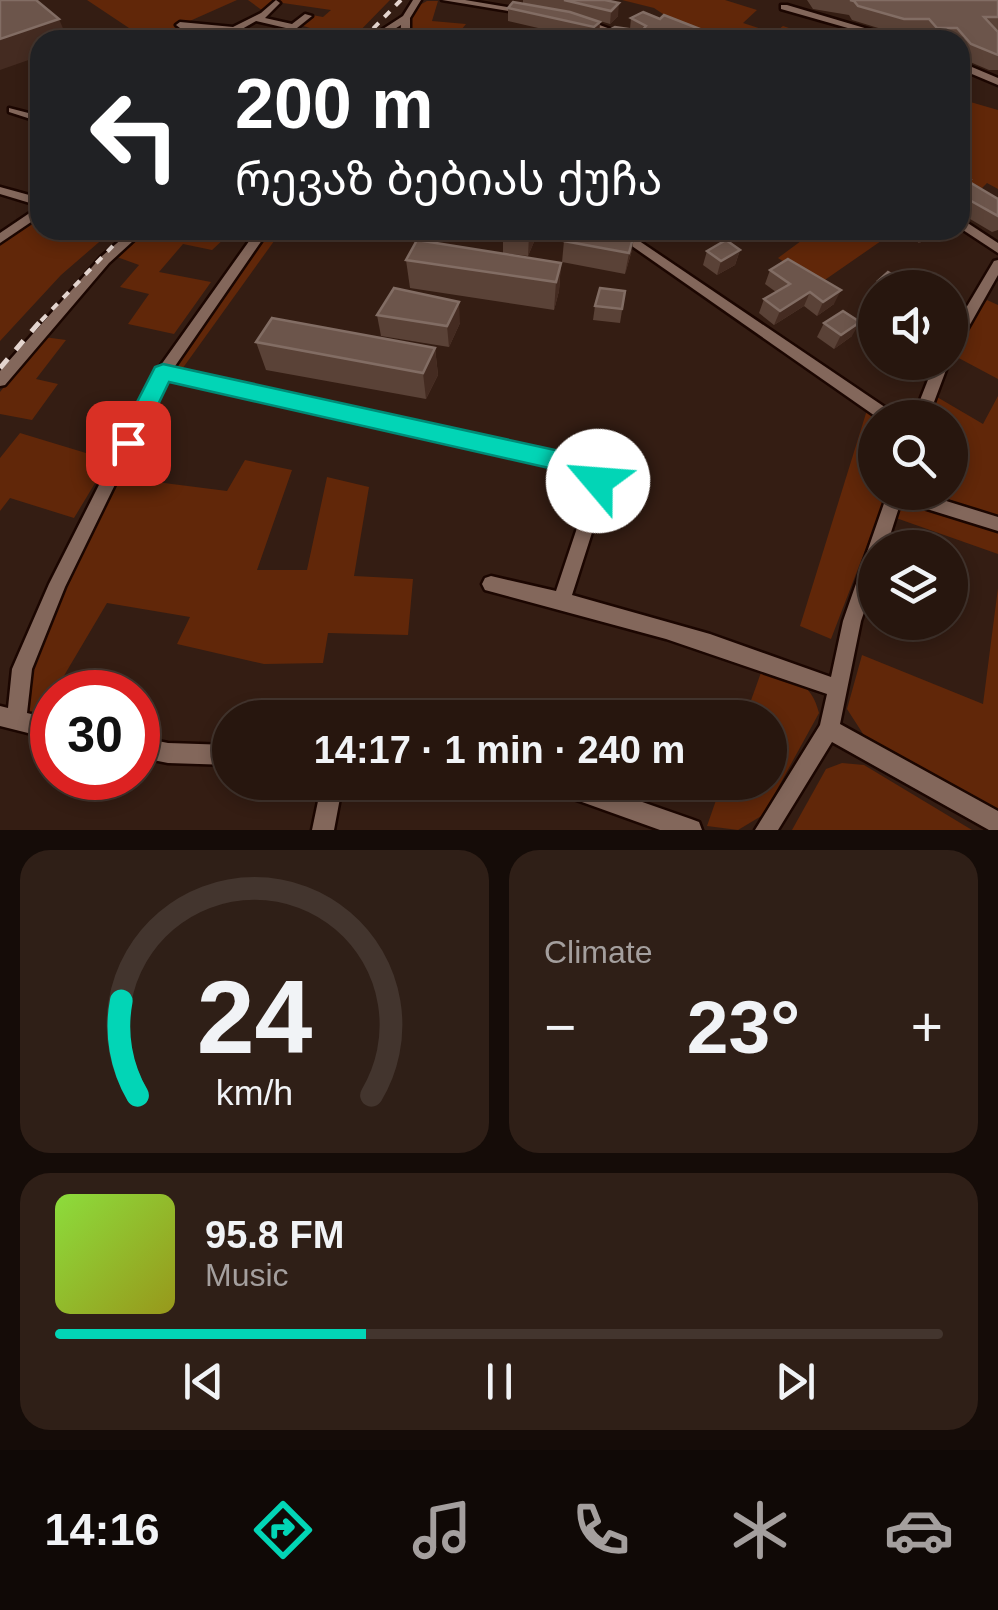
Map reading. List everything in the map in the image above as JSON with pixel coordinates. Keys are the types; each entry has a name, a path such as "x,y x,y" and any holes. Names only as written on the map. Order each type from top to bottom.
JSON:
{"street":[{"path":"405,30 406,18 416,0"},
{"path":"446,0 538,13"},
{"path":"180,25 235,30 276,3"},
{"path":"784,7 865,30"},
{"path":"260,15 262,20 294,27"},
{"path":"290,30 308,16"},
{"path":"387,30 406,18"},
{"path":"571,19 605,30"},
{"path":"970,69 998,82"},
{"path":"13,110 30,116"},
{"path":"0,190 30,199"},
{"path":"0,240 30,218"},
{"path":"970,229 998,249"},
{"path":"0,382 92,274 128,240"},
{"path":"8,717 36,635 163,372 256,240"},
{"path":"630,240 864,400"},
{"path":"968,316 998,264"},
{"path":"163,372 594,470 597,492 562,600"},
{"path":"952,510 998,524"},
{"path":"491,584 562,600 784,667 838,688"},
{"path":"766,830 829,729 858,605"},
{"path":"829,729 998,823"},
{"path":"160,751 212,754"},
{"path":"322,830 329,800"},
{"path":"605,800 691,830"}],"shaded area":[{"path":"87,0 237,0 170,30 132,30"},
{"path":"248,0 390,0 361,30 317,30 300,25 312,15 323,17 331,10 276,2 263,11"},
{"path":"622,0 725,0 757,10 743,23 765,30 687,30 654,8"},
{"path":"438,1 432,21 466,24 461,30 408,30 416,7"},
{"path":"970,102 998,110 998,189 987,183 981,189 970,182"},
{"path":"30,222 30,240 101,240 61,275 0,341 0,244"},
{"path":"136,240 223,240 212,250 183,244 159,272 211,282 174,334 128,324 149,294 120,287 139,265 117,257"},
{"path":"261,240 275,240 180,372 173,366"},
{"path":"802,240 881,241 819,284 778,258"},
{"path":"987,300 998,305 998,379 968,363 968,324"},
{"path":"44,337 66,340 36,379 58,384 32,420 0,414 0,392"},
{"path":"998,396 998,518 968,509 968,415 983,424"},
{"path":"20,433 109,460 74,518 10,498 0,511 0,458"},
{"path":"858,439 858,510 880,510 873,530 858,530 858,569 831,639 800,626"},
{"path":"245,460 292,470 257,570 307,570 327,477 369,487 354,576 413,579 408,635 328,633 323,663 264,664 177,644 190,617 107,603 67,670 32,670 47,622 117,477 227,491"},
{"path":"898,510 933,510 998,530 998,554 968,543 968,530 930,530 896,518"},
{"path":"998,588 998,811 867,740 847,709 862,655 983,704"},
{"path":"763,667 799,682 816,703 819,713 787,771 787,700 751,700"},
{"path":"30,679 30,715 25,714"},
{"path":"842,763 864,765 972,830 792,830 826,769"},
{"path":"716,800 771,800 763,815 738,830 707,826"}],"building":[{"path":"0,0 36,0 59,19 0,39"},
{"path":"564,0 605,0 619,3 611,11"},
{"path":"850,0 998,0 998,17 984,17 998,32 998,55 971,44 970,30 937,28 929,19 904,19 858,6"},
{"path":"513,2 570,12 600,22 594,27 508,8"},
{"path":"643,12 660,19 664,15 702,30 643,30 646,26 631,18"},
{"path":"970,182 998,199 998,216 970,200"},
{"path":"417,240 561,263 556,282 406,260"},
{"path":"564,240 632,240 629,253"},
{"path":"726,240 740,250 721,261 707,251"},
{"path":"788,259 841,290 823,302 810,292 780,311 764,299 790,284 770,270"},
{"path":"394,288 459,302 447,326 377,315"},
{"path":"600,288 625,291 622,309 595,306"},
{"path":"843,311 858,321 841,335 824,323"},
{"path":"272,318 435,348 423,373 256,342"}],"railway":[{"path":"372,30 401,0"},
{"path":"41,321 118,240"},
{"path":"0,368 43,318"}],"route":[{"path":"128,443 163,372 587,466 594,470 598,481"}]}
